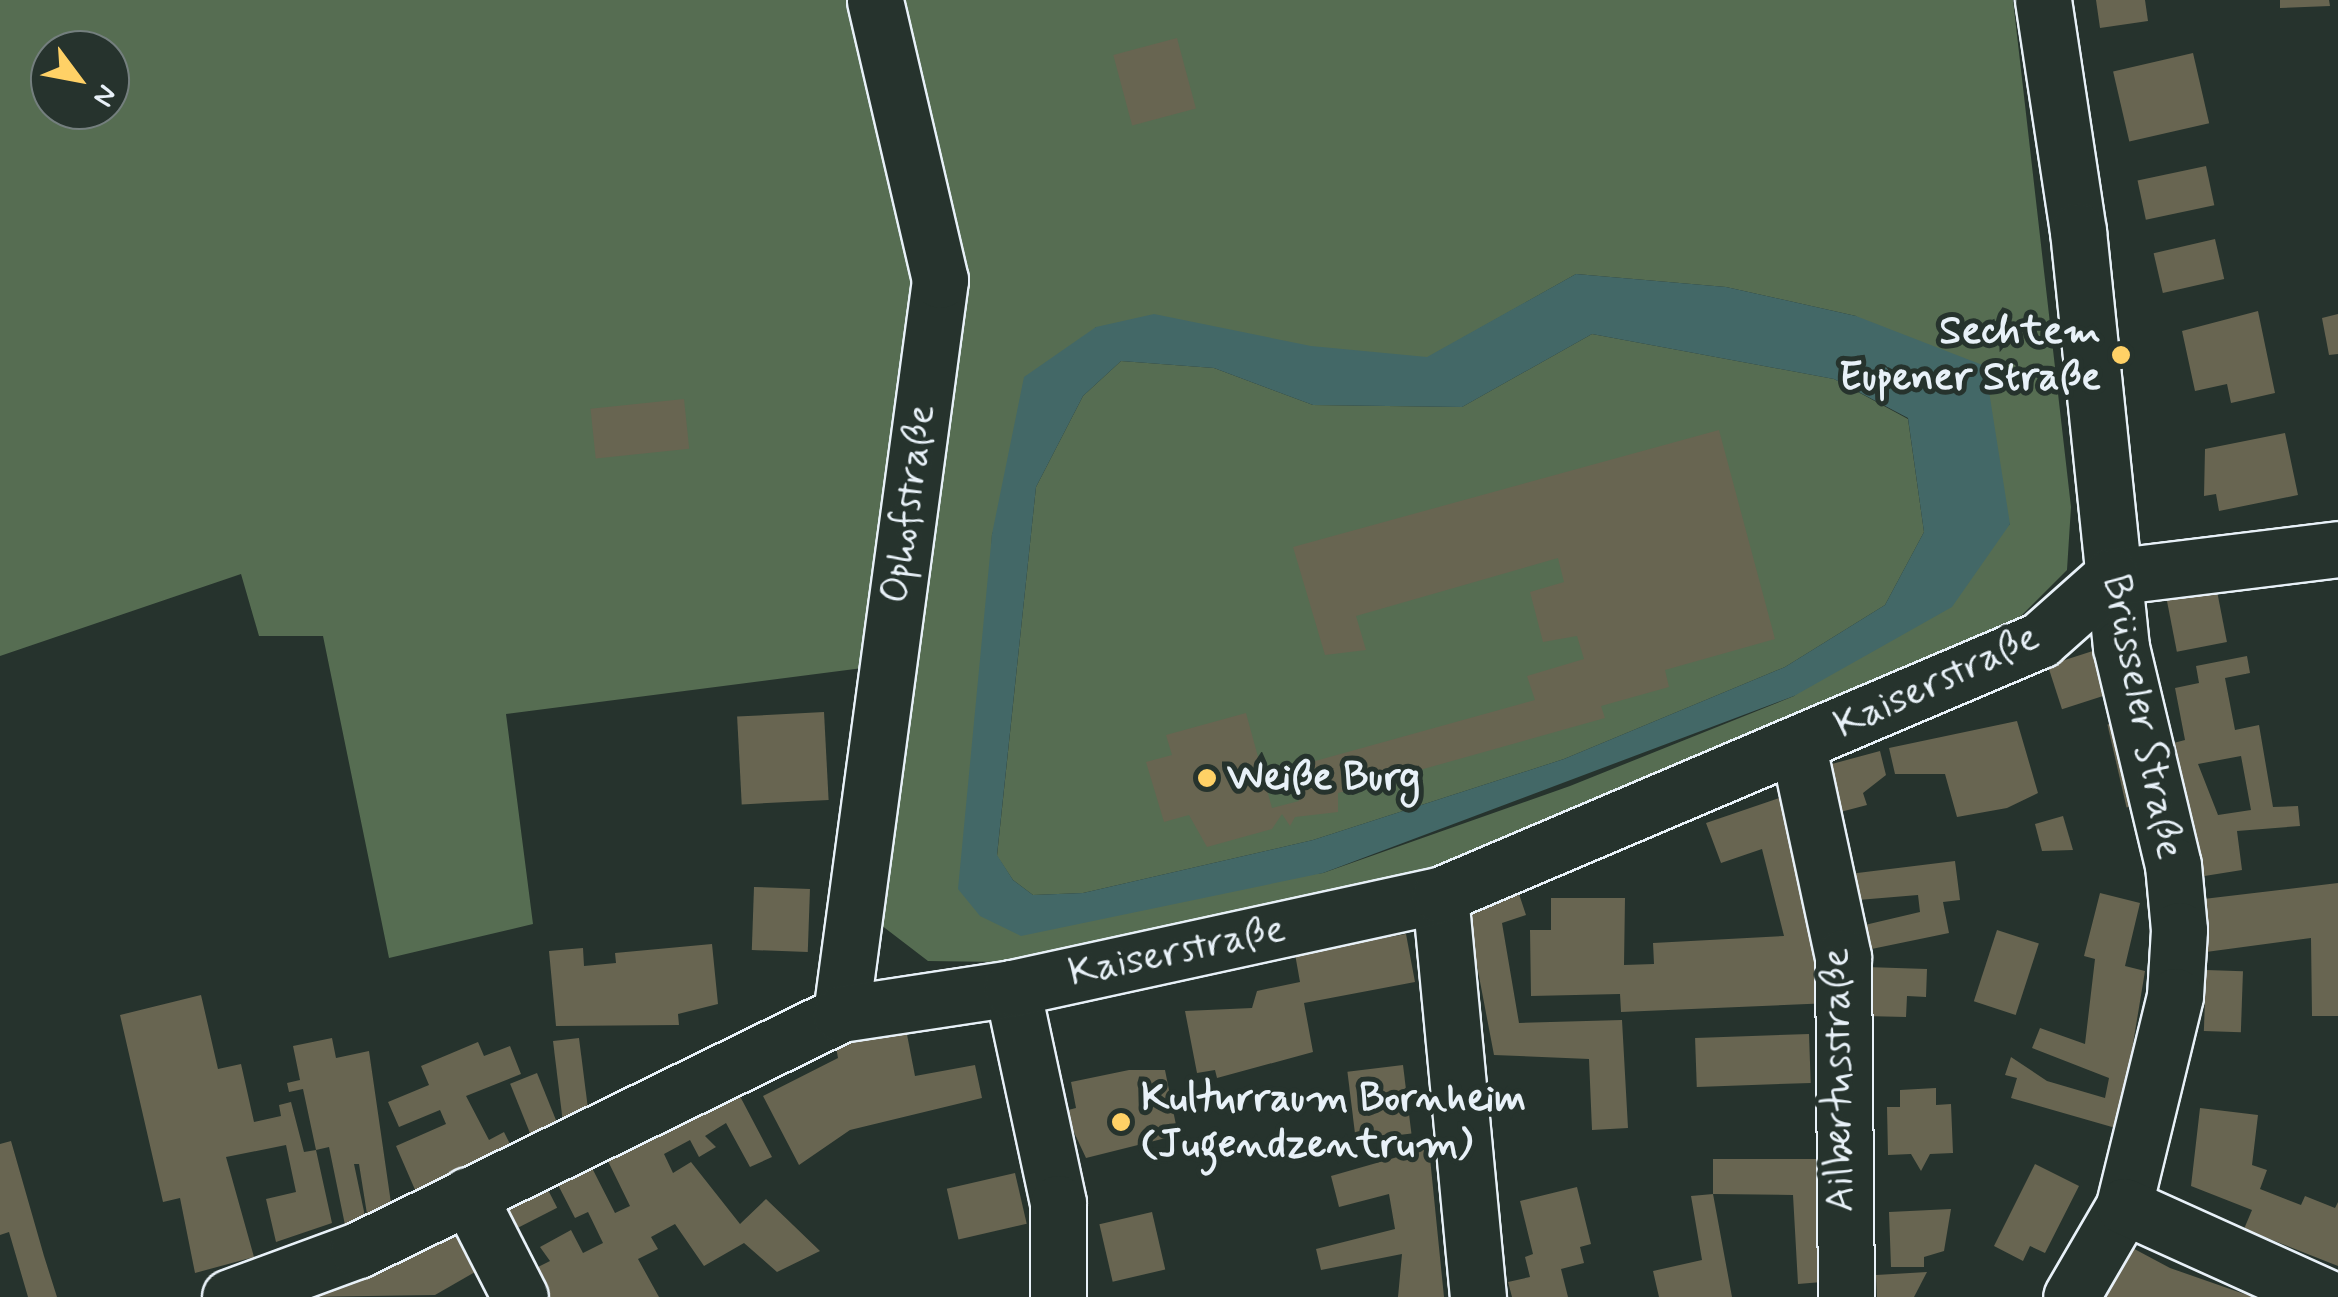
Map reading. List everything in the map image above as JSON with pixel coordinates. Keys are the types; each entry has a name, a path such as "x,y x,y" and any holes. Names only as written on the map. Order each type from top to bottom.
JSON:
{"street":[{"name":"Ophofstraße","path":"841,1014 940,280 875,0"},
{"name":"Brüsseler Straße","path":"2043,0 2078,231 2111,577 2173,865 2178,930 2175,996 2124,1206 2071,1297"},
{"path":"2111,577 2338,549"},
{"name":"Kaiserstraße","path":"230,1297 358,1250 841,1014 1012,988 1440,894 1798,747 2040,640 2111,577"},
{"name":"Ailbertusstraße","path":"1798,747 1844,958 1846,1297"},
{"path":"1440,894 1478,1297"},
{"path":"1012,988 1058,1203 1058,1297"},
{"path":"468,1196 520,1297"},
{"path":"2124,1206 2326,1297"}],"green space":[{"path":"0,0 2013,0 2071,507 2067,570 2010,627 1440,879 1064,963 928,961 881,925 886,665 506,714 533,924 389,958 323,636 259,636 241,574 0,656","holes":["1576,274 1726,287 1856,316 2010,524 1794,696 1570,786 1323,873 980,916 992,534 1096,327 1427,358"]},
{"path":"1592,334 1834,379 1908,419 1924,532 1885,605 1785,667 1564,759 1313,840 1083,893 1033,895 1013,880 997,856 1036,487 1083,396 1121,361 1214,368 1313,405 1462,407"}],"water":[{"path":"1576,274 1726,287 1856,316 1985,366 2010,524 1952,607 1794,696 1323,873 1021,936 980,916 958,889 992,534 1024,377 1096,327 1154,314 1311,346 1427,357","holes":["1592,334 1834,379 1908,418 1924,532 1885,605 1785,667 1564,759 1313,840 1083,893 1033,895 1013,880 997,855 1036,487 1083,396 1121,361 1214,368 1313,405 1462,407"]}],"building":[{"path":"2096,0 2145,0 2148,21 2100,28"},
{"path":"2280,0 2329,0 2330,6 2280,8"},
{"path":"1177,38 1196,109 1132,126 1113,55"},
{"path":"2193,53 2209,123 2129,142 2113,71"},
{"path":"2206,166 2214,205 2146,220 2138,181"},
{"path":"2215,239 2224,279 2163,293 2154,253"},
{"path":"2258,311 2275,393 2231,403 2227,384 2195,391 2182,331"},
{"path":"2338,314 2338,354 2329,355 2322,318"},
{"path":"684,399 689,449 596,459 591,409"},
{"path":"1719,430 1775,639 1665,670 1669,687 1601,706 1605,718 1338,793 1338,812 1295,817 1290,826 1282,814 1272,829 1207,847 1189,815 1164,822 1146,762 1172,755 1166,735 1246,713 1272,808 1299,801 1290,768 1535,700 1527,676 1584,659 1577,636 1543,642 1530,592 1564,582 1558,558 1356,616 1366,650 1325,655 1293,547"},
{"path":"2285,433 2298,495 2219,511 2216,494 2204,496 2205,449"},
{"path":"2217,591 2227,642 2177,652 2167,601"},
{"path":"2102,648 2116,692 2062,709 2048,666"},
{"path":"2247,656 2250,673 2225,678 2235,730 2259,725 2273,807 2298,806 2300,826 2237,831 2242,870 2192,878 2162,746 2185,740 2175,688 2199,683 2196,666","holes":["2241,756 2251,810 2218,815 2198,764"]},
{"path":"824,712 829,800 742,804 737,717"},
{"path":"2017,721 2038,793 2007,808 1957,817 1945,774 1895,774 1889,748"},
{"path":"2123,721 2142,804 2127,807 2107,725"},
{"path":"1880,751 1886,775 1863,793 1867,805 1829,815 1817,768"},
{"path":"1788,795 1831,1003 1621,1012 1620,994 1531,996 1530,930 1551,930 1551,898 1625,898 1624,965 1654,964 1653,943 1784,936 1762,849 1721,863 1706,823"},
{"path":"2063,816 2073,850 2042,851 2035,824"},
{"path":"1955,861 1960,900 1943,902 1949,933 1857,952 1852,928 1920,912 1918,895 1846,901 1841,875"},
{"path":"2338,883 2338,1016 2312,1016 2311,938 2206,952 2195,900"},
{"path":"754,887 810,889 808,952 752,950"},
{"path":"1518,891 1526,915 1502,923 1519,1023 1622,1020 1628,1128 1592,1130 1589,1059 1494,1055 1466,908"},
{"path":"2100,893 2140,903 2125,966 2145,971 2119,1129 2011,1098 2017,1078 2005,1075 2011,1057 2047,1081 2105,1098 2109,1078 2032,1048 2040,1028 2085,1044 2095,959 2084,956"},
{"path":"1997,930 2039,944 2016,1015 1974,1001"},
{"path":"1406,934 1415,982 1304,1003 1313,1052 1217,1078 1215,1070 1197,1073 1185,1011 1252,1008 1257,991 1300,982 1295,954"},
{"path":"712,944 718,1004 678,1014 679,1025 556,1026 549,951 583,948 584,966 616,963 615,953"},
{"path":"1866,967 1927,969 1926,997 1907,996 1906,1017 1865,1016"},
{"path":"2206,970 2243,971 2241,1032 2204,1031"},
{"path":"201,995 218,1069 241,1064 254,1122 281,1116 279,1105 291,1102 304,1152 316,1150 332,1223 276,1242 266,1199 296,1192 286,1145 226,1157 254,1257 195,1273 180,1198 163,1202 120,1015"},
{"path":"905,1024 915,1076 975,1065 982,1098 850,1130 799,1165 763,1096 838,1058 836,1047"},
{"path":"1809,1034 1811,1083 1697,1087 1695,1038"},
{"path":"332,1038 336,1058 369,1051 392,1210 367,1214 359,1164 354,1164 366,1221 345,1225 329,1147 316,1150 303,1089 289,1092 287,1083 300,1080 293,1046"},
{"path":"579,1038 588,1109 563,1123 553,1041"},
{"path":"478,1042 484,1056 510,1046 521,1074 466,1096 489,1140 504,1132 513,1150 416,1192 396,1146 446,1124 440,1110 399,1127 388,1102 429,1085 421,1066"},
{"path":"1403,1065 1411,1133 1356,1140 1347,1072"},
{"name":"Kulturraum Bornheim (Jugendzentrum)","path":"1129,1070 1165,1070 1178,1135 1086,1158 1064,1111 1076,1108 1071,1082"},
{"path":"537,1073 558,1125 531,1136 510,1084"},
{"path":"733,1083 772,1157 750,1167 726,1123 705,1136 716,1147 699,1157 690,1140 664,1154 673,1173 691,1162 740,1224 766,1199 820,1251 777,1272 744,1243 704,1266 675,1224 651,1237 658,1249 638,1259 659,1297 546,1297 532,1270 550,1261 540,1247 571,1230 583,1253 603,1243 588,1212 575,1218 556,1181 590,1164 615,1213 630,1206 605,1155"},
{"path":"1936,1088 1936,1105 1951,1104 1953,1153 1930,1154 1921,1171 1911,1154 1888,1155 1887,1107 1900,1107 1900,1090"},
{"path":"2200,1108 2258,1115 2252,1165 2267,1170 2260,1189 2301,1205 2305,1196 2335,1208 2338,1202 2338,1266 2244,1229 2252,1210 2191,1186"},
{"path":"11,1141 57,1297 28,1297 9,1232 0,1235 0,1144"},
{"path":"1429,1148 1444,1297 1398,1297 1402,1254 1321,1270 1316,1249 1395,1229 1389,1194 1339,1207 1331,1176"},
{"path":"1713,1159 1819,1159 1822,1282 1798,1284 1793,1195 1713,1194"},
{"path":"2035,1164 2079,1186 2045,1253 2030,1246 2023,1261 1994,1246"},
{"path":"1015,1173 1027,1224 958,1239 947,1189"},
{"path":"544,1182 557,1208 508,1233 495,1207"},
{"path":"1577,1187 1591,1244 1580,1247 1584,1263 1561,1269 1568,1297 1512,1297 1508,1282 1530,1277 1525,1257 1533,1254 1520,1201"},
{"path":"1713,1194 1732,1297 1659,1297 1653,1271 1702,1260 1691,1196"},
{"path":"1951,1209 1944,1251 1924,1257 1924,1267 1891,1267 1889,1212"},
{"path":"1152,1212 1165,1269 1113,1282 1099,1224"},
{"path":"465,1230 482,1268 435,1295 303,1297"},
{"path":"2125,1244 2170,1268 2253,1297 2097,1297"},
{"path":"1927,1272 1914,1297 1877,1297 1876,1275"}],"place":[{"name":"Sechtem Eupener Straße","path":"2121,355"},
{"name":"Weiße Burg","path":"1207,778"},
{"name":"Kulturraum Bornheim (Jugendzentrum)","path":"1121,1122"}]}
